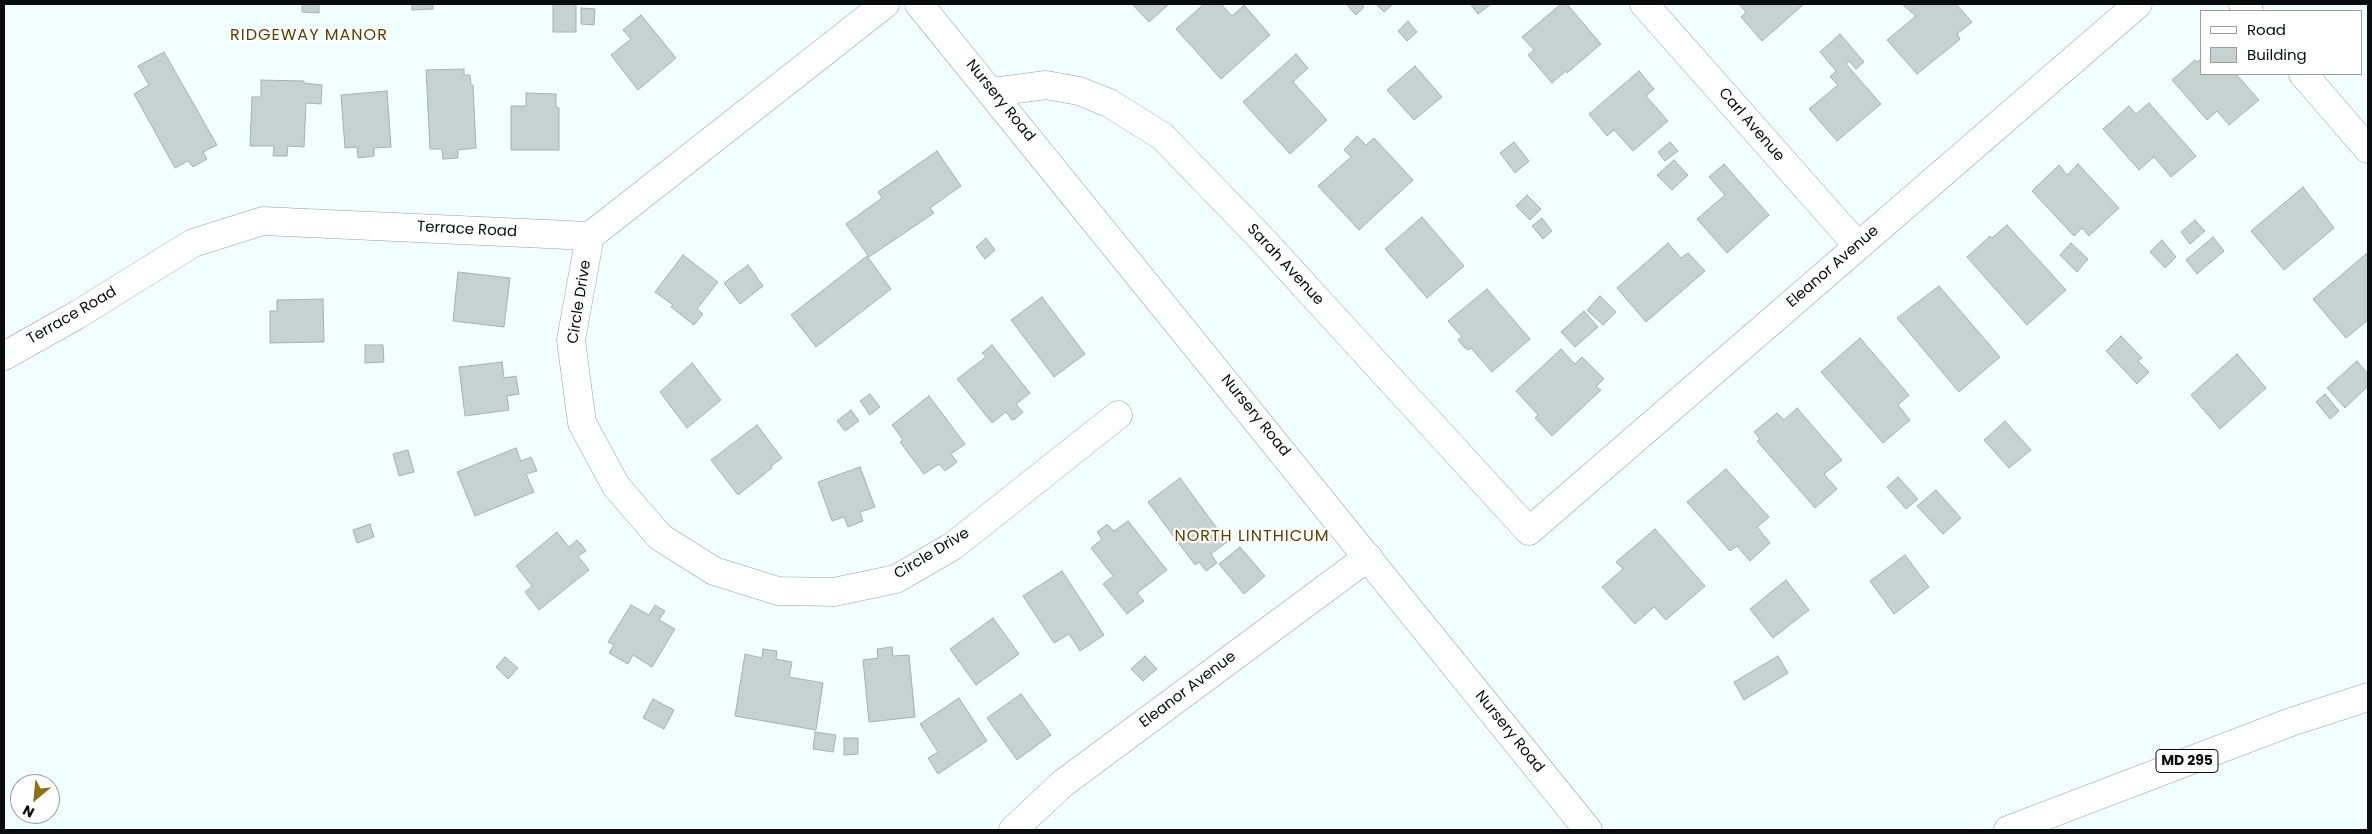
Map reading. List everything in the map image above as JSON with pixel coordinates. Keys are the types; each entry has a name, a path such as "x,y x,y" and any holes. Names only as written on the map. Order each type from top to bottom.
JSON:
{"main road":[{"path":"590,236 886,4"},
{"name":"Nursery Road","path":"920,4 1588,830"},
{"name":"Carl Avenue","path":"1644,4 1858,246"},
{"name":"Eleanor Avenue","path":"1529,531 2138,4"},
{"path":"2304,75 2368,149"},
{"name":"Sarah Avenue","path":"992,92 1046,85 1079,91 1109,103 1162,136 1260,237 1529,531"},
{"name":"Terrace Road","path":"4,356 77,315 193,243 263,220 590,236"},
{"name":"Circle Drive","path":"590,236 571,340 582,424 616,486 660,537 714,572 778,591 834,592 896,579 953,546 1118,415"},
{"name":"Eleanor Avenue","path":"1013,830 1062,784 1368,557"},
{"name":"MD 295","path":"2008,830 2291,722 2368,697"}],"building":[{"path":"302,4 319,4 319,13 302,12"},
{"path":"412,4 433,4 433,9 412,10"},
{"path":"553,4 576,4 576,32 553,32"},
{"path":"1132,4 1169,4 1149,22"},
{"path":"1204,4 1221,4 1232,16 1244,5 1270,35 1221,79 1176,29"},
{"path":"1346,4 1362,4 1364,7 1356,15"},
{"path":"1376,4 1393,4 1384,12"},
{"path":"1470,4 1491,4 1478,14"},
{"path":"1561,4 1567,4 1601,44 1567,73 1566,71 1552,83 1528,55 1534,50 1522,37"},
{"path":"1739,4 1804,4 1762,41 1741,17 1746,12"},
{"path":"1902,4 1956,4 1972,22 1957,34 1960,39 1958,41 1917,74 1887,40 1916,16"},
{"path":"581,8 595,9 594,25 581,24"},
{"path":"641,15 676,58 638,90 611,55 631,39 623,30"},
{"path":"1408,21 1417,32 1407,41 1398,31"},
{"path":"1840,34 1864,62 1856,69 1849,61 1846,64 1881,104 1837,141 1809,109 1838,85 1830,77 1836,71 1820,52"},
{"path":"164,52 217,145 203,152 207,159 193,167 188,161 175,168 134,94 149,85 138,66"},
{"path":"1296,54 1308,68 1293,82 1327,120 1290,154 1243,102"},
{"path":"2195,60 2197,62 2200,60 2200,75 2237,75 2259,100 2229,125 2217,111 2207,120 2172,80"},
{"path":"1415,66 1442,97 1414,120 1387,90"},
{"path":"464,69 464,75 470,75 471,85 473,85 476,148 458,150 458,158 443,159 442,149 430,149 426,70"},
{"path":"1639,71 1654,89 1646,96 1668,121 1633,151 1614,130 1607,136 1589,114"},
{"path":"261,80 304,81 304,83 322,85 321,104 306,103 304,147 288,146 287,156 273,156 274,146 250,146 252,97 261,97"},
{"path":"387,91 391,147 374,148 374,156 358,158 357,147 345,148 341,95"},
{"path":"526,93 556,94 556,107 559,108 559,150 511,150 511,106 526,106"},
{"path":"2149,103 2196,156 2171,177 2154,157 2139,170 2103,129 2129,106 2136,114"},
{"path":"1357,136 1366,145 1374,138 1413,180 1359,230 1318,186 1351,157 1344,150"},
{"path":"1514,142 1529,161 1515,173 1500,153"},
{"path":"1670,142 1678,151 1665,161 1658,152"},
{"path":"937,151 961,186 930,208 934,213 869,257 846,224 882,198 878,192"},
{"path":"1674,160 1688,175 1672,190 1657,175"},
{"path":"1724,164 1769,215 1727,253 1697,219 1725,195 1709,177"},
{"path":"2078,164 2119,208 2089,236 2082,228 2074,236 2032,191 2059,165 2067,175"},
{"path":"2303,187 2334,228 2284,270 2251,231"},
{"path":"1527,195 1541,209 1530,220 1516,206"},
{"path":"1422,217 1464,266 1427,298 1385,249"},
{"path":"1542,218 1552,231 1543,239 1532,226"},
{"path":"2195,220 2205,231 2190,244 2181,232"},
{"path":"2007,225 2066,290 2027,325 1967,257 1990,236 1992,238"},
{"path":"2213,237 2224,251 2197,274 2186,260"},
{"path":"986,238 995,250 985,259 976,247"},
{"path":"2162,240 2176,257 2165,268 2150,252"},
{"path":"1668,243 1681,258 1688,253 1705,271 1646,322 1617,288"},
{"path":"2071,243 2088,259 2077,272 2060,255"},
{"path":"2366,254 2368,257 2368,320 2346,338 2313,299"},
{"path":"683,255 718,282 697,309 703,314 694,325 671,307 673,305 655,292"},
{"path":"867,256 891,289 816,347 791,315"},
{"path":"748,265 763,286 740,304 724,283"},
{"path":"458,272 510,278 504,327 453,321"},
{"path":"1939,286 2000,357 1959,392 1897,318"},
{"path":"1487,289 1530,339 1492,372 1471,348 1468,350 1464,347 1458,340 1462,337 1448,321"},
{"path":"1600,296 1616,312 1603,325 1587,310"},
{"path":"1042,297 1085,354 1054,377 1011,320"},
{"path":"323,299 324,342 270,343 270,311 277,311 277,300"},
{"path":"1584,311 1598,327 1575,347 1561,332"},
{"path":"2121,336 2142,358 2138,361 2149,372 2137,384 2106,351"},
{"path":"1860,338 1909,395 1898,405 1910,420 1883,443 1821,372"},
{"path":"365,345 383,345 384,362 365,363"},
{"path":"992,345 1030,393 1016,404 1023,412 1015,419 1012,420 1006,412 992,423 957,379 986,357 982,353"},
{"path":"1561,349 1575,364 1582,357 1604,379 1596,387 1601,390 1552,436 1535,418 1538,415 1516,391"},
{"path":"2237,354 2266,388 2220,429 2191,395"},
{"path":"2357,361 2368,374 2368,386 2345,408 2327,388"},
{"path":"502,362 504,378 516,376 519,394 507,396 509,410 465,416 459,367"},
{"path":"692,363 721,400 687,428 660,392"},
{"path":"870,394 880,407 870,415 860,401"},
{"path":"2325,394 2339,411 2330,419 2316,402"},
{"path":"929,396 965,444 951,454 957,462 945,471 939,464 924,474 900,442 903,440 892,425"},
{"path":"1797,408 1842,460 1824,474 1837,489 1815,508 1757,441 1760,439 1754,432 1777,413 1784,420"},
{"path":"851,410 859,421 845,431 837,421"},
{"path":"2005,421 2031,450 2009,468 1984,440"},
{"path":"757,425 782,458 738,495 711,460"},
{"path":"516,448 521,461 531,457 537,471 526,474 534,492 475,516 457,472"},
{"path":"408,450 414,472 399,476 393,454"},
{"path":"860,467 875,507 860,512 863,521 848,527 844,517 832,521 818,482"},
{"path":"1726,469 1769,517 1757,527 1770,543 1750,561 1737,546 1730,551 1687,502"},
{"path":"1898,477 1918,499 1906,509 1887,487"},
{"path":"1180,478 1227,542 1211,554 1217,563 1206,571 1199,562 1195,565 1148,502"},
{"path":"1936,490 1961,518 1943,534 1917,506"},
{"path":"1128,521 1167,570 1137,593 1144,601 1127,614 1103,584 1113,576 1091,548 1102,539 1097,532 1107,524 1114,531"},
{"path":"370,524 374,537 357,543 353,530"},
{"path":"1655,529 1705,586 1666,620 1654,607 1635,624 1602,587 1623,569 1616,562"},
{"path":"557,532 569,547 577,540 581,544 586,551 578,556 589,570 539,610 525,592 532,586 516,566"},
{"path":"1240,547 1265,576 1244,594 1219,564"},
{"path":"1905,555 1929,587 1894,614 1870,581"},
{"path":"1062,571 1104,635 1080,651 1069,634 1054,643 1023,596"},
{"path":"1786,580 1809,610 1773,638 1750,609"},
{"path":"631,605 649,615 655,605 665,611 659,620 675,629 652,667 633,655 628,664 609,653 614,645 608,642"},
{"path":"993,618 1019,654 976,685 950,649"},
{"path":"892,647 893,656 909,655 915,717 869,722 863,660 878,658 877,649"},
{"path":"763,649 777,651 776,659 792,662 789,677 823,683 816,730 735,716 745,654 762,658"},
{"path":"1145,656 1157,669 1143,681 1131,669"},
{"path":"1778,656 1788,673 1744,700 1734,682"},
{"path":"505,657 518,668 508,679 496,667"},
{"path":"1021,694 1051,735 1017,760 987,718"},
{"path":"959,698 987,741 938,774 928,758 938,752 920,724"},
{"path":"653,699 674,710 664,729 643,718"},
{"path":"815,732 836,735 833,752 813,749"},
{"path":"844,738 858,738 858,754 844,755"}],"district":[{"name":"RIDGEWAY MANOR","path":"309,36"},
{"name":"NORTH LINTHICUM","path":"1252,537"}]}
